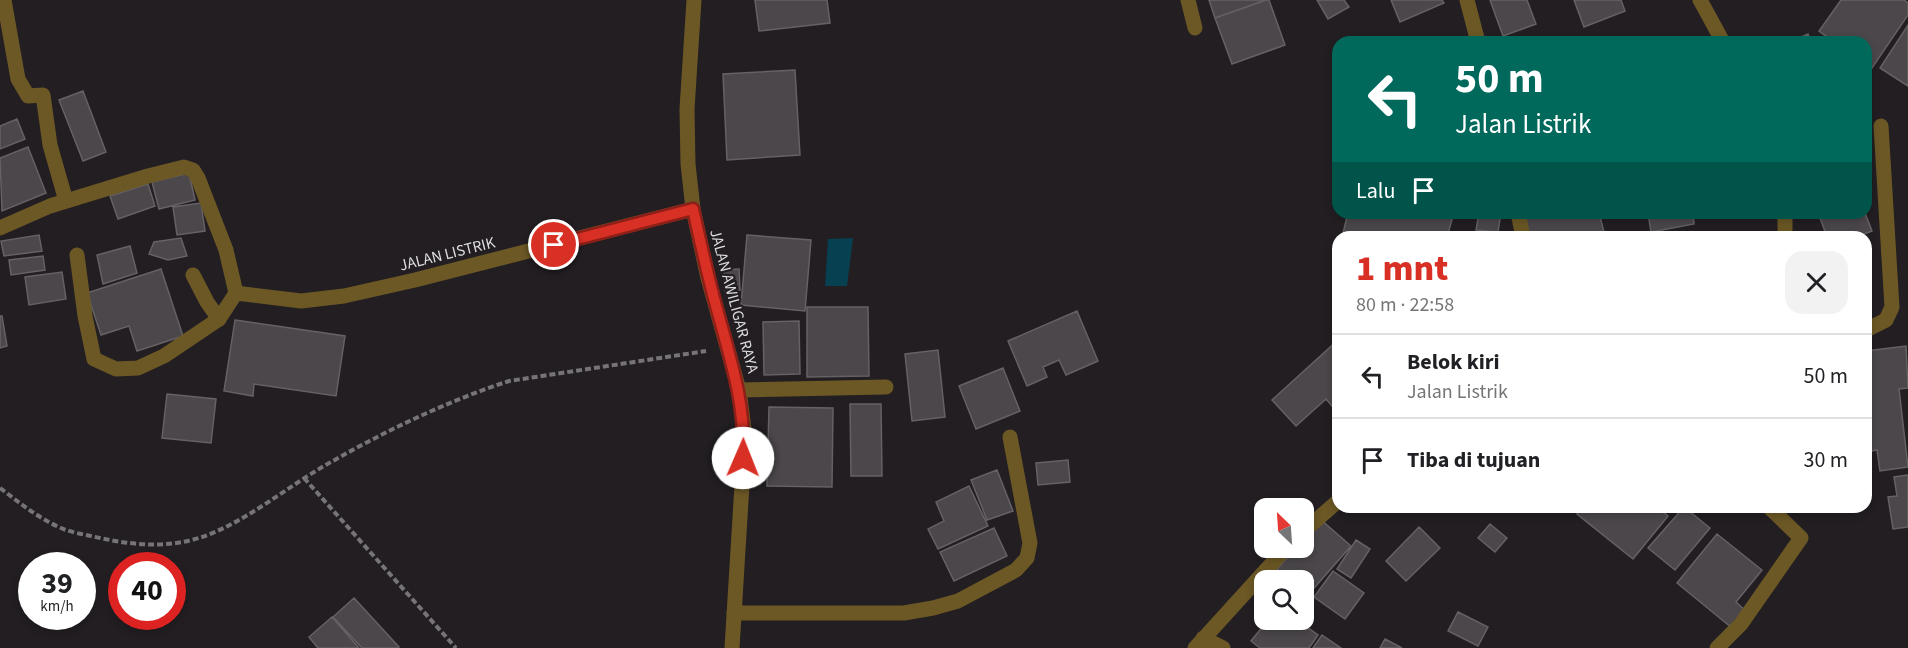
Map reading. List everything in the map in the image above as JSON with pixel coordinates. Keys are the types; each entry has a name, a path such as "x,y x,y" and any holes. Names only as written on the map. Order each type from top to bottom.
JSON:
{"street":[{"path":"4,0 18,79 28,96 43,95 50,145 66,201"},
{"name":"JALAN AWILIGAR RAYA","path":"694,0 687,109 687,164 693,209 708,278 739,390 745,436 732,648"},
{"path":"1188,0 1195,27"},
{"path":"1467,0 1476,36"},
{"path":"1700,0 1720,36"},
{"path":"1872,327 1886,320 1892,307 1881,126"},
{"path":"0,228 66,201 184,167 193,170 226,250 236,293 219,319 165,356 138,368 116,369 94,359 77,255"},
{"name":"JALAN LISTRIK","path":"236,293 301,301 344,296 693,209"},
{"path":"194,274 207,302 219,319"},
{"path":"739,390 886,387"},
{"path":"734,613 903,613 958,601 1016,570 1027,558 1030,543 1010,436"},
{"path":"1314,522 1332,506"},
{"path":"1717,648 1741,624 1802,538 1775,513"},
{"path":"1199,643 1277,558"},
{"path":"1199,643 1222,648"}],"path":[{"path":"0,488 33,513 63,530 119,543 144,546 192,541 217,531 376,436 480,390 509,381 728,348"},
{"path":"304,478 456,648"}],"water":[{"path":"853,238 847,286 825,286 828,239"}],"building":[{"path":"755,0 827,0 830,23 759,31"},
{"path":"1209,0 1266,0 1215,18"},
{"path":"1269,0 1285,45 1232,64 1215,18"},
{"path":"1317,0 1344,0 1349,7 1328,19"},
{"path":"1391,0 1442,0 1444,3 1400,22"},
{"path":"1490,0 1527,0 1536,24 1503,36"},
{"path":"1574,0 1621,0 1625,11 1584,27"},
{"path":"1841,0 1904,0 1908,3 1908,15 1872,68 1872,36 1826,36 1819,31"},
{"path":"1908,25 1908,86 1880,68"},
{"path":"795,70 800,155 727,160 723,74"},
{"path":"83,91 106,152 83,161 59,100"},
{"path":"17,119 25,139 0,149 0,126"},
{"path":"28,147 46,193 2,211 0,158"},
{"path":"189,173 195,200 159,209 152,182"},
{"path":"148,184 155,206 118,219 110,196"},
{"path":"201,203 205,231 177,235 173,207"},
{"path":"1346,219 1452,219 1449,231 1344,231"},
{"path":"1478,219 1500,219 1498,231 1476,230"},
{"path":"1526,219 1601,219 1604,231 1528,231"},
{"path":"1649,219 1694,219 1694,224 1651,231"},
{"path":"1820,219 1867,219 1872,231 1825,231"},
{"path":"39,235 42,251 4,256 1,241"},
{"path":"747,235 811,240 805,311 741,305"},
{"path":"181,238 187,256 168,260 149,254 154,242"},
{"path":"130,246 137,273 103,284 97,255"},
{"path":"43,256 45,270 11,275 9,260"},
{"path":"161,269 183,336 137,351 129,326 101,335 87,293"},
{"path":"739,269 740,290 725,291 724,270"},
{"path":"62,272 66,299 29,305 25,277"},
{"path":"807,307 868,307 869,376 807,377"},
{"path":"1077,311 1098,361 1066,375 1059,360 1043,367 1047,377 1027,386 1008,341"},
{"path":"0,316 2,316 7,346 0,348"},
{"path":"235,320 345,336 336,396 254,384 253,396 224,391"},
{"path":"799,321 800,374 764,375 763,322"},
{"path":"1332,345 1332,406 1326,399 1296,426 1272,400"},
{"path":"1906,346 1908,388 1899,389 1908,467 1880,471 1877,450 1872,451 1872,350"},
{"path":"938,350 945,417 912,421 905,354"},
{"path":"1003,368 1020,411 976,429 959,386"},
{"path":"167,394 216,399 211,443 162,438"},
{"path":"850,404 881,404 882,476 851,476"},
{"path":"769,407 833,408 832,487 767,486"},
{"path":"1068,460 1070,482 1038,485 1036,463"},
{"path":"997,470 1013,511 987,520 971,480"},
{"path":"1908,475 1908,527 1893,529 1888,497 1897,496 1894,477"},
{"path":"969,486 988,526 938,549 928,529 944,521 936,502"},
{"path":"1665,513 1668,516 1633,559 1577,514"},
{"path":"1679,513 1691,513 1710,528 1675,570 1648,548"},
{"path":"1320,519 1351,546 1314,588 1314,570 1277,569 1287,558 1314,558 1314,526"},
{"path":"1490,524 1507,538 1495,552 1478,538"},
{"path":"1419,527 1440,548 1406,581 1386,561"},
{"path":"994,528 1007,556 954,581 940,552"},
{"path":"1717,534 1762,570 1736,602 1746,611 1732,628 1677,583"},
{"path":"1356,540 1370,549 1351,578 1337,569"},
{"path":"1333,571 1364,593 1345,619 1314,597"},
{"path":"354,598 398,648 362,648 333,617"},
{"path":"1458,612 1488,627 1478,646 1448,631"},
{"path":"332,617 359,648 318,648 309,637"},
{"path":"1260,630 1311,630 1318,635 1309,648 1260,648 1251,641"},
{"path":"1322,635 1341,648 1313,648"},
{"path":"1385,639 1402,648 1380,648"}],"route":[{"path":"554,245 693,209 708,278 739,390 745,436 743,458"}]}
